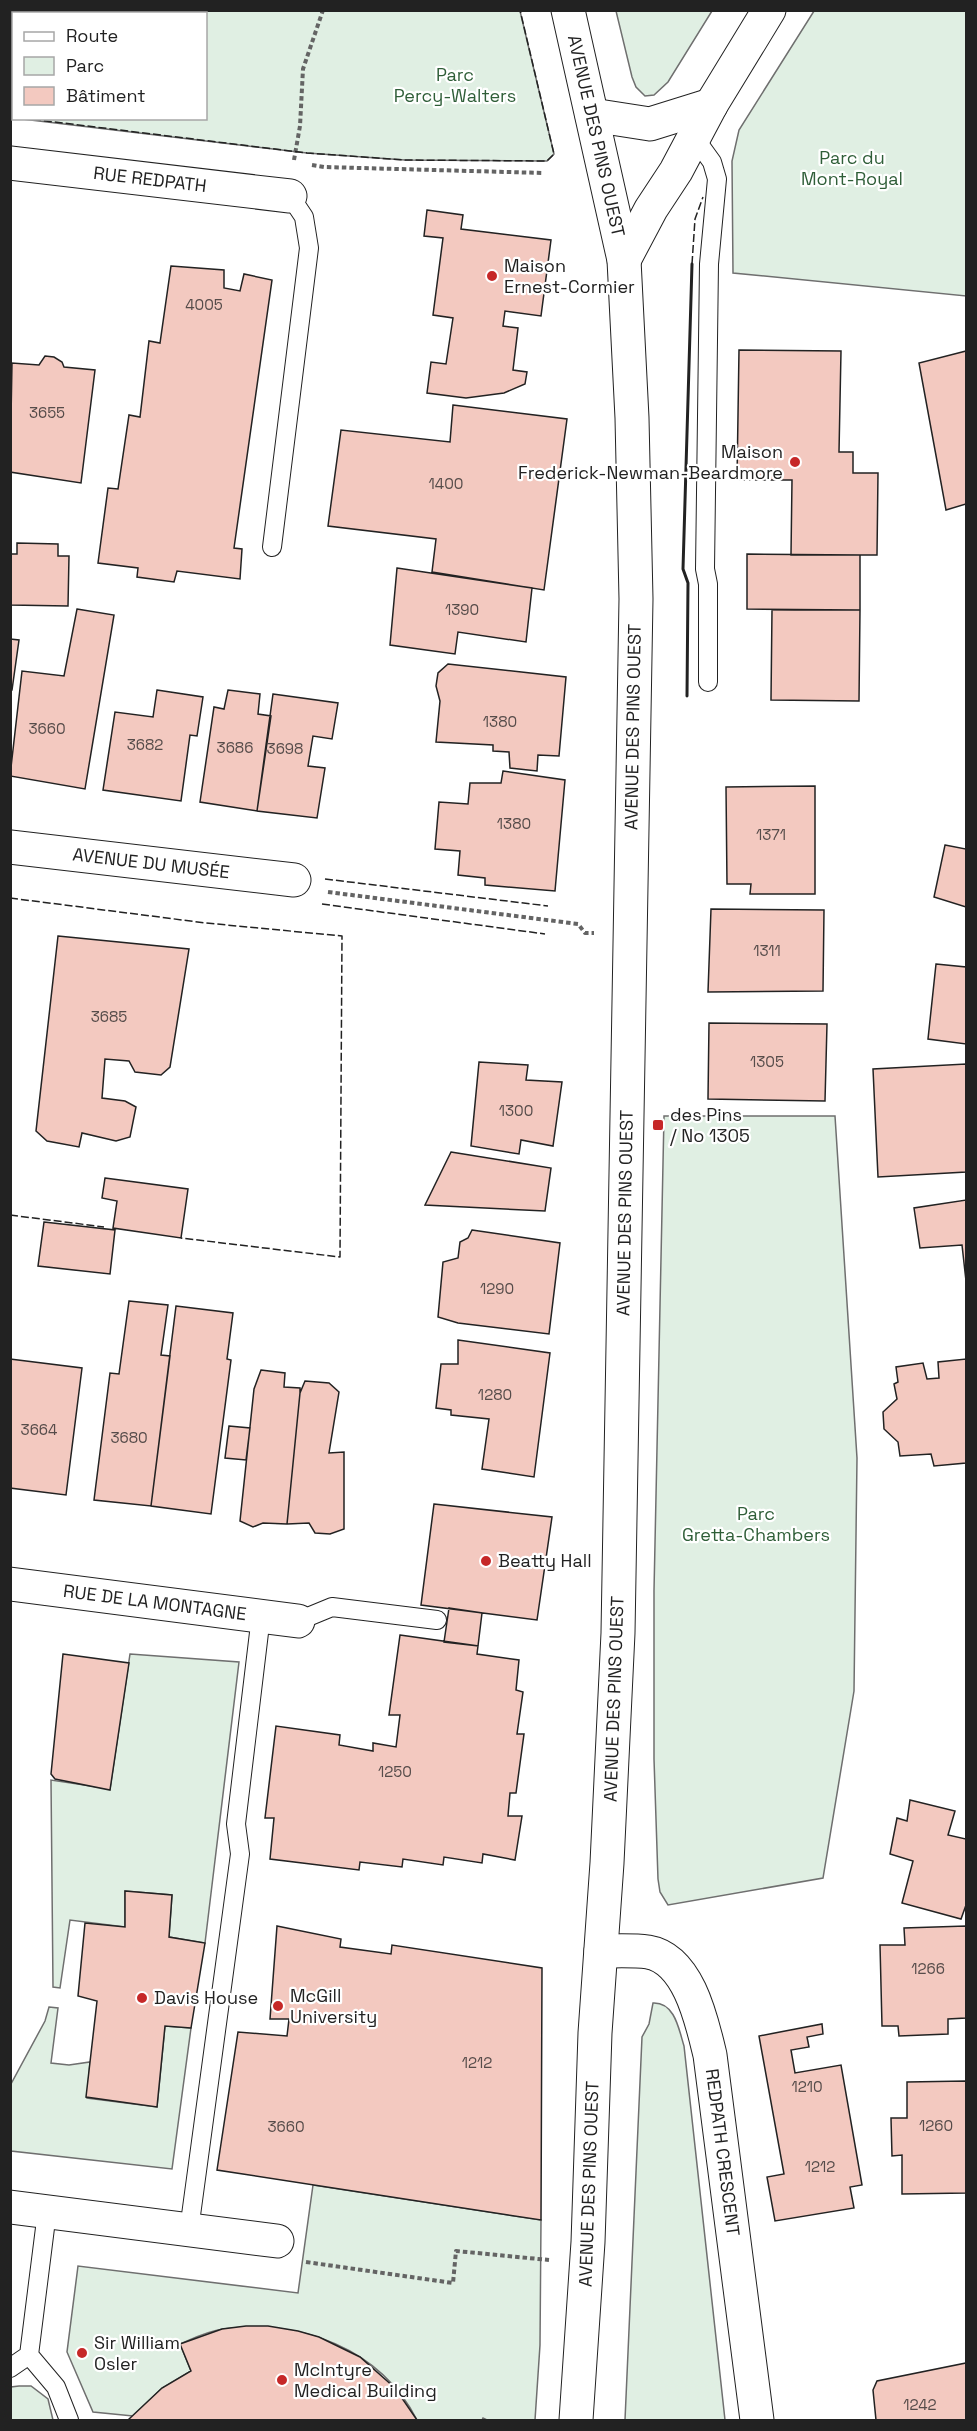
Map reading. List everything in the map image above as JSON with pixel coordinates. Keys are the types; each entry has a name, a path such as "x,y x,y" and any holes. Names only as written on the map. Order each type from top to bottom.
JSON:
{"main road":[{"name":"AVENUE DES PINS OUEST","path":"568,10 624,260 632,418 636,599 618,1633 608,1863 595,2033 588,2242 576,2421"},
{"path":"624,260 711,105 769,10"},
{"path":"592,115 650,124 711,105"},
{"name":"RUE REDPATH","path":"10,163 290,196"},
{"name":"AVENUE DU MUSÉE","path":"10,847 308,886"},
{"name":"RUE DE LA MONTAGNE","path":"10,1584 298,1621"},
{"name":"REDPATH CRESCENT","path":"601,1951 650,1952 662,1958 685,1981 700,2019 710,2055 757,2421"},
{"path":"10,2207 277,2241"}],"lane":[{"path":"694,137 712,162 717,179 709,264 705,569 708,584 708,682"},
{"path":"272,547 309,248 304,217 290,196"},
{"path":"298,1621 332,1607 437,1620"},
{"path":"189,2230 240,1854 236,1824 261,1616"},
{"path":"47,2212 29,2355 56,2387 63,2400 69,2421"},
{"path":"10,2368 29,2355"}],"path":[{"path":"294,161 300,126 303,69 323,10"},
{"path":"324,167 544,173"},
{"path":"308,886 578,924"},
{"path":"303,2261 453,2283 456,2251 552,2260"}],"green space":[{"name":"Parc Percy-Walters","path":"11,10 520,11 554,154 547,161 405,160 307,153 30,120 207,120 207,12 12,12 11,117"},
{"path":"616,10 712,11 668,82 654,95 645,96 636,87 632,77"},
{"name":"Parc du Mont-Royal","path":"814,11 966,11 966,296 733,273 732,161 739,130"},
{"name":"Parc Gretta-Chambers","path":"664,1116 835,1116 857,1458 854,1691 823,1878 668,1905 660,1892 658,1879 654,1759 654,1591"},
{"path":"130,1654 239,1662 205,1943 169,1937 172,1895 125,1891 125,1927 70,1920 60,1988 53,1987 51,1780 110,1789"},
{"path":"653,2003 666,2007 671,2012 678,2025 684,2046 725,2420 625,2420 642,2037 649,2024"},
{"path":"49,2007 58,2008 51,2063 69,2065 90,2062 87,2098 157,2107 165,2026 191,2028 172,2169 11,2151 11,2084 45,2021"},
{"path":"313,2185 541,2220 540,2345 535,2420 487,2420 483,2418 482,2420 417,2420 401,2395 382,2374 360,2357 308,2334 252,2327 217,2330 180,2344 191,2371 162,2388 133,2416 93,2412 67,2352 78,2266 298,2293"},
{"path":"31,2386 48,2399 53,2420 11,2420 11,2387"}],"building":[{"name":"Maison Ernest-Cormier","path":"427,210 463,215 461,229 551,240 541,316 505,311 503,326 518,328 513,370 527,372 525,384 504,393 466,398 427,393 431,362 446,364 453,318 433,315 443,238 424,236"},
{"path":"171,266 224,270 224,288 240,291 244,274 272,280 234,548 242,549 240,579 177,571 174,582 137,577 138,568 98,563 108,488 118,489 129,415 140,417 149,341 160,343"},
{"name":"Maison Frederick-Newman-Beardmore","path":"739,350 841,351 839,452 853,452 853,473 878,473 877,555 791,555 792,480 737,480"},
{"path":"966,351 966,504 946,510 919,363"},
{"path":"45,356 54,357 62,362 64,367 95,370 81,483 10,472 12,363 39,365"},
{"path":"453,405 567,419 544,590 432,572 436,539 328,526 341,430 450,442"},
{"path":"17,543 58,544 58,556 69,556 68,606 10,605 10,554 17,554"},
{"path":"747,554 860,555 860,610 747,609"},
{"path":"397,568 532,588 526,642 458,632 455,654 390,645"},
{"path":"77,609 114,615 85,789 10,776 22,671 64,676"},
{"path":"772,610 860,610 859,701 771,700"},
{"path":"10,639 19,640 12,690 10,690"},
{"path":"448,664 566,677 559,756 538,755 537,771 510,768 509,752 493,751 493,745 436,742 440,701 436,686 438,673"},
{"path":"157,690 203,697 197,736 190,735 181,801 103,790 115,712 153,717"},
{"path":"228,690 260,694 258,714 271,716 257,811 200,802 214,707 224,709"},
{"path":"273,694 338,703 332,739 313,736 308,766 325,768 317,818 257,811"},
{"path":"503,771 565,780 555,891 485,885 485,878 458,875 460,851 435,849 439,802 468,804 470,783 501,783"},
{"path":"815,786 815,894 750,894 751,884 727,884 726,787"},
{"path":"945,845 966,849 966,907 934,897"},
{"path":"711,909 824,910 823,991 708,992"},
{"path":"58,936 189,949 170,1067 161,1075 135,1072 129,1061 105,1059 102,1098 125,1101 136,1107 130,1137 116,1141 82,1133 79,1147 47,1141 36,1131"},
{"path":"936,964 966,967 966,1044 928,1039"},
{"path":"709,1023 827,1024 825,1101 708,1099"},
{"path":"479,1062 528,1065 526,1080 562,1082 553,1146 521,1140 519,1154 471,1146"},
{"path":"966,1064 966,1172 878,1177 873,1069"},
{"path":"451,1152 551,1168 545,1211 425,1205"},
{"path":"105,1178 188,1189 181,1238 113,1228 117,1201 102,1198"},
{"path":"966,1200 966,1281 962,1245 920,1248 914,1208"},
{"path":"44,1222 115,1230 110,1274 38,1266"},
{"path":"472,1230 560,1243 549,1334 458,1323 438,1317 443,1262 458,1258 460,1242 468,1238"},
{"path":"129,1301 168,1305 161,1355 170,1356 151,1506 94,1500 110,1373 119,1374"},
{"path":"176,1306 233,1313 227,1359 231,1360 211,1514 151,1506"},
{"path":"458,1340 550,1353 534,1477 482,1469 489,1419 451,1415 451,1410 436,1408 441,1364 458,1364"},
{"path":"10,1359 82,1368 66,1495 10,1488"},
{"path":"966,1359 966,1463 934,1466 931,1454 900,1456 898,1442 884,1429 883,1412 897,1399 894,1384 898,1382 896,1367 923,1363 927,1379 939,1378 938,1362"},
{"path":"261,1370 285,1373 284,1387 300,1388 300,1393 287,1524 263,1523 253,1527 240,1521 254,1389"},
{"path":"305,1381 329,1383 339,1392 329,1453 344,1452 344,1529 330,1534 315,1533 309,1523 287,1524 300,1393"},
{"path":"229,1426 250,1428 246,1460 225,1458"},
{"name":"Beatty Hall","path":"434,1504 552,1517 537,1620 421,1605"},
{"path":"449,1608 482,1613 478,1646 444,1642"},
{"path":"400,1635 478,1646 477,1654 519,1660 516,1690 523,1692 517,1734 524,1734 516,1793 510,1793 508,1816 522,1816 515,1860 483,1854 482,1863 444,1857 443,1865 403,1859 402,1867 360,1862 359,1870 270,1859 274,1818 265,1818 276,1726 340,1735 339,1745 373,1751 373,1743 396,1747 400,1715 389,1715"},
{"path":"63,1654 129,1663 110,1790 55,1779 51,1774"},
{"path":"910,1800 955,1811 948,1835 966,1839 966,1905 961,1919 902,1903 913,1861 890,1854 897,1818 907,1821"},
{"name":"Davis House","path":"125,1891 172,1895 169,1937 205,1943 191,2028 165,2026 157,2107 86,2097 97,2001 78,1996 85,1923 125,1927"},
{"path":"277,1926 341,1939 340,1947 391,1954 392,1945 542,1968 541,2220 217,2170 238,2032 287,2036 289,2019 270,2019"},
{"path":"966,1926 966,2018 948,2019 948,2034 899,2036 898,2026 882,2026 880,1945 905,1945 904,1928"},
{"path":"822,2024 823,2034 807,2037 809,2047 791,2050 795,2073 841,2065 862,2185 850,2187 854,2208 775,2221 767,2177 784,2174 759,2036"},
{"path":"966,2081 966,2193 902,2194 902,2155 892,2156 891,2118 907,2118 907,2082"},
{"name":"McIntyre Medical Building","path":"268,2326 298,2331 319,2337 360,2357 395,2388 417,2420 128,2420 162,2388 191,2371 180,2344 222,2329"},
{"path":"966,2363 966,2420 876,2420 873,2390 877,2381"}],"fence":[{"path":"38,120 307,153 405,160 547,161 554,154 520,10"},
{"path":"692,264 695,219 703,197"},
{"path":"325,879 548,906"},
{"path":"10,898 206,923 342,936 340,1257 181,1238"},
{"path":"322,904 545,934"},
{"path":"10,1215 104,1227"}],"wall":[{"path":"687,696 688,583 683,569 692,264"}],"place":[{"name":"Maison Ernest-Cormier","path":"492,276"},
{"name":"Maison Frederick-Newman-Beardmore","path":"795,462"},
{"name":"des Pins / No 1305","path":"658,1125"},
{"name":"Beatty Hall","path":"486,1561"},
{"name":"Davis House","path":"142,1998"},
{"name":"McGill University","path":"278,2006"},
{"name":"Sir William Osler","path":"82,2353"},
{"name":"McIntyre Medical Building","path":"282,2380"}]}
